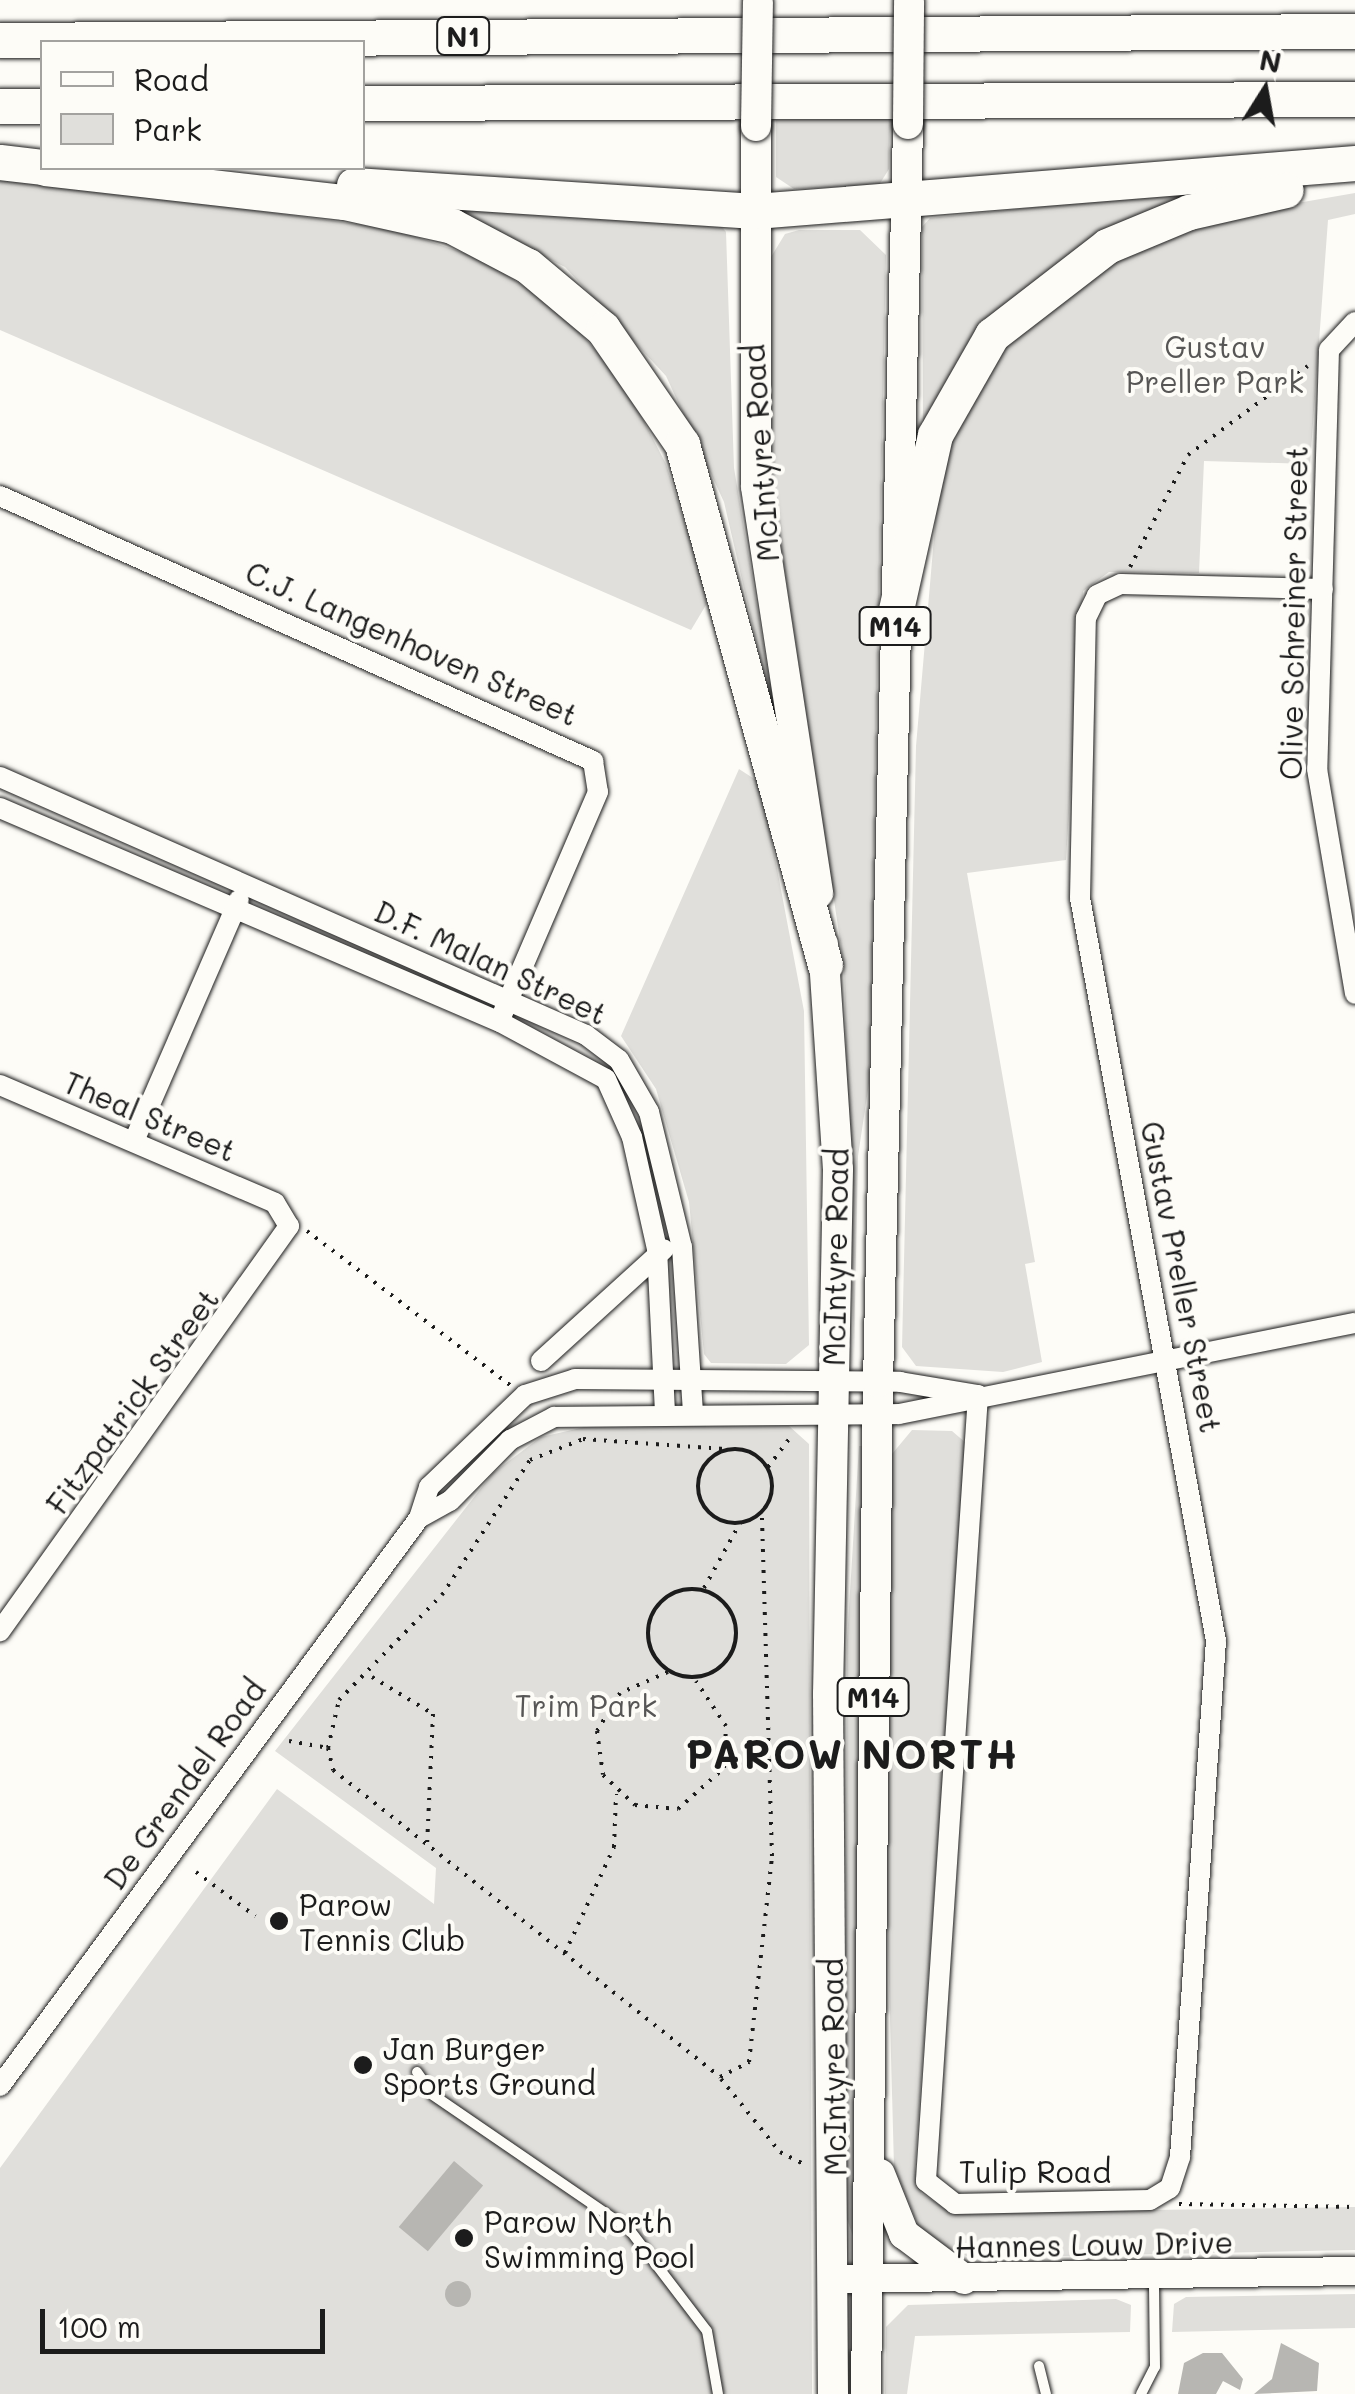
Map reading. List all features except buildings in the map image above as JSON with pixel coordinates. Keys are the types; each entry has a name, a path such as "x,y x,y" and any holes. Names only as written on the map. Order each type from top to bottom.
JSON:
{"highway":[{"name":"N1","path":"0,40 1355,31"},
{"name":"N1","path":"365,103 1355,99"},
{"path":"0,106 40,106"},
{"path":"0,161 40,166"},
{"path":"135,170 755,210 903,206 1355,164"},
{"path":"76,170 344,202 452,226 528,266 603,328 682,444 825,965"},
{"path":"896,614 935,435 959,383 1012,314 1082,260 1161,221 1355,176"}],"main road":[{"name":"McIntyre Road","path":"758,1 756,487 825,965 836,1082 833,2394"},
{"name":"McIntyre Road","path":"866,2394 873,2137 877,1414 910,1"},
{"path":"873,2137 894,2220 964,2279"}],"street":[{"path":"1329,350 1355,322"},
{"name":"Olive Schreiner Street","path":"1329,350 1319,796 1355,994"},
{"name":"C.J. Langenhoven Street","path":"0,496 593,761 598,792 500,1022"},
{"path":"1120,584 1323,589"},
{"name":"Gustav Preller Street","path":"1120,584 1097,596 1086,618 1079,888 1167,1359 1216,1666 1180,2156 1161,2196"},
{"name":"D.F. Malan Street","path":"0,777 509,1000 603,1046 639,1087 682,1246 693,1412"},
{"name":"D.F. Malan Street","path":"0,808 575,1056 613,1089 657,1250 665,1412"},
{"path":"134,1141 245,884"},
{"name":"Theal Street","path":"2,1091 134,1141 282,1210"},
{"name":"Fitzpatrick Street","path":"0,1631 280,1251 282,1210"},
{"path":"541,1361 657,1250 682,1246"},
{"name":"De Grendel Road","path":"0,2086 419,1518 530,1426 574,1414 877,1414 1355,1324"},
{"name":"De Grendel Road","path":"419,1518 429,1487 525,1395 575,1380 878,1382 978,1395"},
{"name":"Tulip Road","path":"978,1395 925,2171 935,2194 955,2204 1161,2196"},
{"name":"Hannes Louw Drive","path":"835,2279 1355,2271"}],"lane":[{"path":"416,2072 433,2095 629,2229 707,2331 718,2394"},
{"path":"1141,2394 1154,2368 1154,2275"},
{"path":"1039,2366 1046,2394"}],"path":[{"path":"1120,584 1188,456 1329,350"},
{"path":"282,1210 510,1385"},
{"path":"768,1467 793,1432 804,1433"},
{"path":"720,2078 749,2062 772,1856 762,1512 772,1490 768,1467 749,1451 583,1438 530,1460 442,1595 372,1677 340,1700 328,1748 333,1770 720,2078 780,2152 817,2166"},
{"path":"725,1449 705,1463 697,1486 715,1518 740,1523"},
{"path":"704,1589 740,1523 762,1512"},
{"path":"616,1792 657,1810 713,1786 726,1726 696,1681 668,1672 650,1644 652,1616 669,1596 704,1589"},
{"path":"696,1681 735,1642 732,1613 704,1589"},
{"path":"565,1953 614,1847 616,1792 596,1753 605,1710 668,1672"},
{"path":"372,1677 433,1714 427,1848"},
{"path":"289,1740 328,1748"},
{"path":"196,1872 256,1916"},
{"path":"1161,2196 1196,2211 1355,2208"}],"green space":[{"path":"890,119 889,169 879,185 794,189 776,177 776,120"},
{"path":"0,176 393,229 482,259 562,311 625,385 666,464 709,600 691,630 0,330"},
{"path":"1183,192 1188,206 1127,226 923,427 922,227 930,218"},
{"name":"Gustav Preller Park","path":"1355,193 1355,214 1328,220 1310,464 1204,461 1199,573 1109,572 1083,591 1066,860 967,873 1035,1262 1025,1264 1042,1362 1003,1372 916,1366 902,1347 916,746 941,457 990,358 1076,278 1222,216"},
{"path":"430,200 718,222 726,232 734,468 780,744 724,502 666,376 565,267"},
{"path":"799,230 860,230 886,255 869,1083 858,1156 854,1354 844,967 772,484 771,257 785,234"},
{"path":"739,769 759,782 764,800 804,1011 809,1345 786,1364 711,1363 704,1354 689,1202 656,1089 621,1036"},
{"name":"Trim Park","path":"603,1423 789,1426 809,1444 812,2394 0,2394 0,2168 277,1789 434,1904 436,1868 275,1751 493,1473 541,1437"},
{"path":"912,1430 952,1431 966,1443 915,2167 921,2193 952,2213 1355,2207 1355,2250 973,2258 925,2242 894,2167 886,1870 892,1454"},
{"path":"859,1446 866,1446 856,2244 845,2214 847,1641"},
{"path":"1355,2294 1355,2328 1172,2332 1174,2304 1186,2297"},
{"path":"1116,2299 1131,2305 1130,2332 915,2336 907,2394 885,2394 886,2327 908,2305"}],"shaded area":[{"path":"454,2161 483,2185 428,2251 399,2227"},
{"path":"458,2281 468,2284 468,2304 458,2307 448,2304 445,2294 448,2284"},
{"path":"1281,2343 1319,2363 1317,2391 1254,2394 1272,2379"},
{"path":"1203,2353 1222,2353 1243,2379 1240,2390 1223,2381 1216,2394 1178,2394 1184,2363"}],"place":[{"name":"Parow Tennis Club","path":"279,1921"},
{"name":"Jan Burger Sports Ground","path":"363,2065"},
{"name":"Parow North Swimming Pool","path":"464,2238"}],"district":[{"name":"PAROW NORTH","path":"853,1753"}]}
